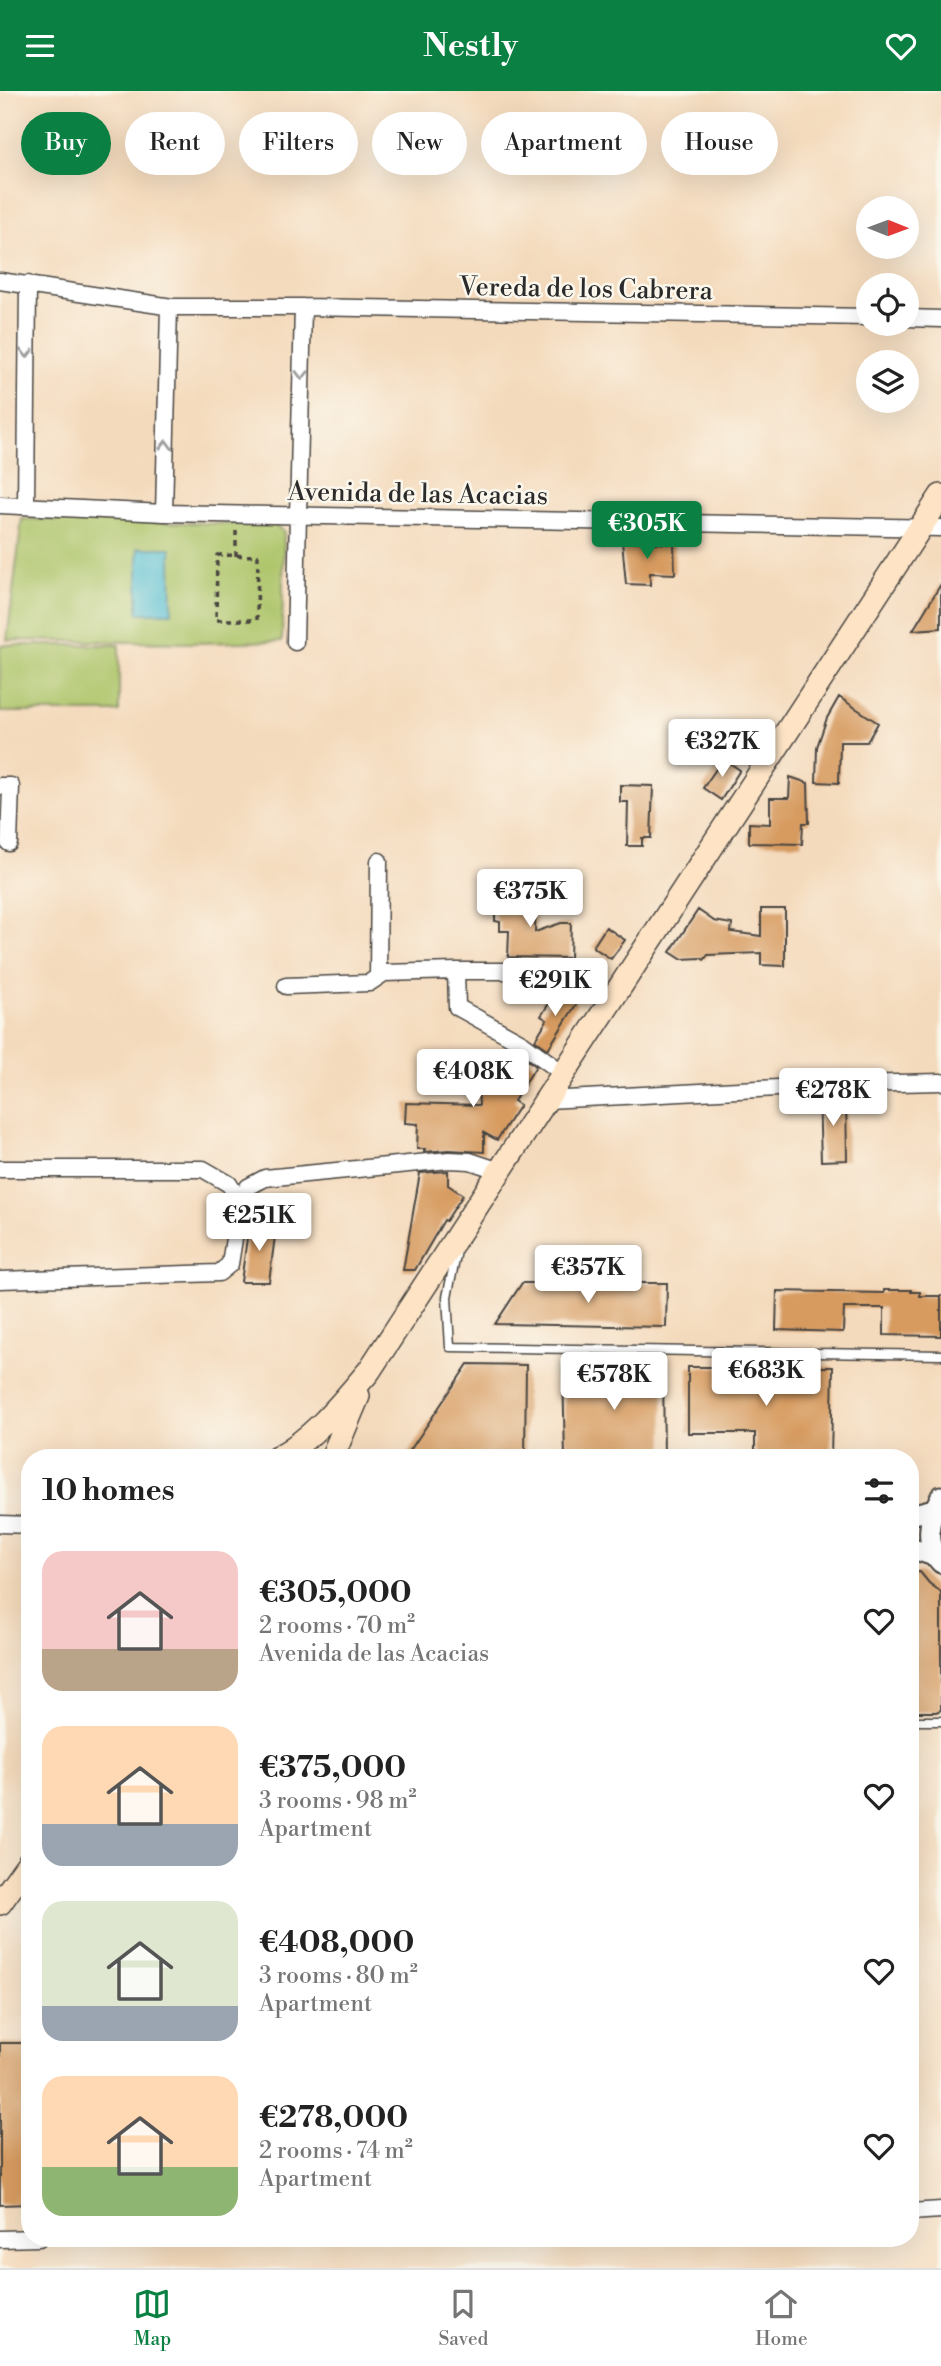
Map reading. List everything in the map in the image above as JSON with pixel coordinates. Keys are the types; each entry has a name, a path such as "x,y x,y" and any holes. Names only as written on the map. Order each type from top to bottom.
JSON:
{"main road":[{"path":"294,1449 320,1426 369,1371 564,1074 930,529 941,496"},
{"path":"336,1449 369,1371"},
{"path":"0,1903 21,1874"}],"street":[{"name":"Vereda de los Cabrera","path":"0,281 169,307 856,317"},
{"path":"26,506 27,284"},
{"path":"164,513 169,307"},
{"path":"296,642 303,307"},
{"path":"919,318 941,319"},
{"name":"Avenida de las Acacias","path":"0,505 164,513 930,529"},
{"path":"0,786 11,786 9,843"},
{"path":"378,977 379,861"},
{"path":"456,971 457,1007 522,1043 564,1074"},
{"path":"286,986 369,983 384,973 505,971"},
{"path":"547,1100 941,1082"},
{"path":"0,1280 219,1273 230,1264 241,1203 248,1188 265,1178 449,1160 470,1161 500,1171"},
{"path":"0,1169 202,1169 229,1184 241,1203"},
{"path":"919,1511 937,1503"},
{"path":"937,1503 929,1523 930,1543 938,1559"},
{"path":"0,1524 21,1525"},
{"path":"919,1552 938,1559"},
{"path":"919,2211 941,2210"},
{"path":"0,2239 21,2238"}],"lane":[{"path":"463,1228 447,1297 450,1347 941,1355"},
{"path":"919,1721 941,1721"}],"path":[{"path":"236,514 236,556"},
{"path":"217,555 236,556 258,556 257,620 216,619 217,555"}],"green space":[{"path":"22,519 275,525 284,532 282,641 195,643 7,640"},
{"path":"0,645 119,645 119,712 0,712"}],"water":[{"path":"138,548 171,548 172,613 138,613"}],"building":[{"path":"622,541 674,544 675,574 650,573 650,585 626,584"},
{"path":"941,584 941,628 913,630"},
{"path":"839,697 878,723 867,742 840,742 839,783 816,782 817,747 827,718"},
{"path":"723,759 740,770 721,800 703,788"},
{"path":"790,777 808,783 809,823 803,823 802,844 749,843 749,823 770,824 770,798 789,798"},
{"path":"620,785 653,786 651,838 642,838 642,846 627,846 628,802 620,802"},
{"path":"495,894 536,895 535,932 561,923 571,923 570,958 508,957 509,931 500,931 500,922 495,921"},
{"path":"761,909 785,909 785,966 761,965 761,953 708,955 704,960 681,959 670,952 698,910 714,921 732,924 731,932 761,936"},
{"path":"606,927 625,940 611,959 593,947"},
{"path":"557,991 577,1003 548,1049 535,1040 547,1020 541,1016"},
{"path":"508,1047 536,1066 514,1101 520,1105 497,1140 484,1133 484,1152 424,1152 425,1149 417,1149 418,1124 405,1123 406,1103 479,1105 476,1058 493,1069"},
{"path":"846,1095 847,1160 821,1161 819,1096"},
{"path":"448,1171 448,1185 463,1195 446,1221 444,1220 415,1270 403,1270 420,1173"},
{"path":"249,1223 275,1225 269,1282 241,1282"},
{"path":"522,1283 667,1283 666,1327 495,1324"},
{"path":"884,1290 911,1290 920,1292 920,1296 941,1296 941,1336 884,1335 884,1308 844,1308 843,1332 776,1330 777,1291 884,1293"},
{"path":"468,1364 526,1365 525,1449 411,1449"},
{"path":"663,1366 664,1449 565,1449 563,1368"},
{"path":"688,1367 833,1367 831,1449 755,1449 755,1433 688,1433"},
{"path":"919,1572 941,1592 941,1710 936,1712 919,1712"},
{"path":"0,2043 21,2043 21,2204 0,2205"}]}
